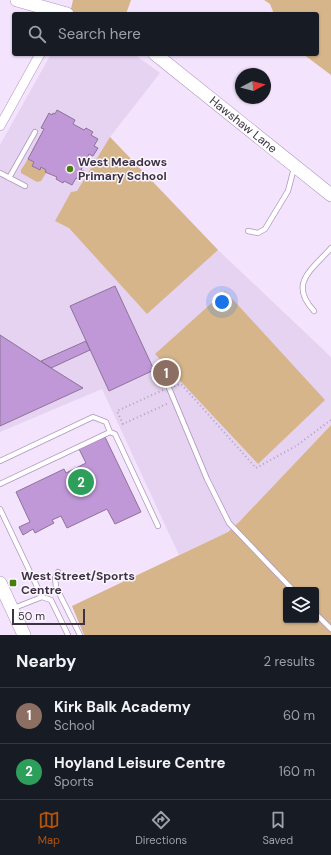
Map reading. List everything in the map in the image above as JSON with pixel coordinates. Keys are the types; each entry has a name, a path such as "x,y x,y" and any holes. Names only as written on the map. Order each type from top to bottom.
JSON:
{"main road":[{"path":"17,0 51,12"},
{"name":"Hawshaw Lane","path":"158,56 331,195"},
{"path":"0,583 24,635"}],"street":[{"path":"0,126 39,56"}],"lane":[{"path":"9,178 35,132"},
{"path":"248,231 258,233 265,229 288,191 295,166"},
{"path":"0,173 25,186"},
{"path":"314,311 306,303 302,285 304,278 331,248"},
{"path":"169,388 207,479 229,523 290,587"},
{"path":"0,461 93,418 106,422 110,432 115,434 158,526"},
{"path":"0,484 110,432"},
{"path":"0,509 42,597"},
{"path":"58,572 55,578 56,586 80,635"},
{"path":"12,608 42,597 51,600 68,635"},
{"path":"319,617 331,629"}],"path":[{"path":"174,401 123,424 117,411 181,384 256,468 296,446 331,420"}],"shaded area":[{"path":"73,0 131,0 127,12 70,12"},
{"path":"264,0 331,0 331,75 306,56 319,56 319,12 273,12 270,4"},
{"path":"50,56 137,56 160,73 110,137 218,250 331,357 331,425 228,532 179,555 102,389 0,432 0,145"},
{"path":"110,137 218,250 147,314 69,228 55,221 71,192 77,191"},
{"path":"28,159 34,162 32,166 39,170 41,167 46,170 46,173 41,181 37,182 21,173 21,170"},
{"path":"225,291 325,400 258,464 155,354"},
{"path":"331,425 331,635 84,635 72,606 228,532"}],"building":[{"path":"57,110 75,120 73,124 84,130 86,128 93,132 91,135 98,139 94,146 98,148 93,156 89,154 81,170 84,171 79,180 76,178 72,185 64,181 63,183 56,179 57,177 45,172 46,170 41,167 40,170 32,166 34,162 28,159 44,129 41,128 49,113 52,115 53,113 55,114"},
{"path":"115,286 154,370 109,391 70,306"},
{"path":"0,335 51,368 83,388 0,426"},
{"path":"86,341 90,350 51,368 41,361"},
{"path":"105,437 141,512 115,524 107,509 67,528 61,516 52,520 54,523 35,533 33,529 23,535 19,527 30,522 16,492 64,469 66,473 86,463 79,449"}],"place":[{"name":"West Meadows Primary School","path":"70,169"},
{"name":"Kirk Balk Academy","path":"166,373"},
{"name":"Hoyland Leisure Centre","path":"81,482"},
{"name":"West Street/Sports Centre","path":"13,583"}]}
